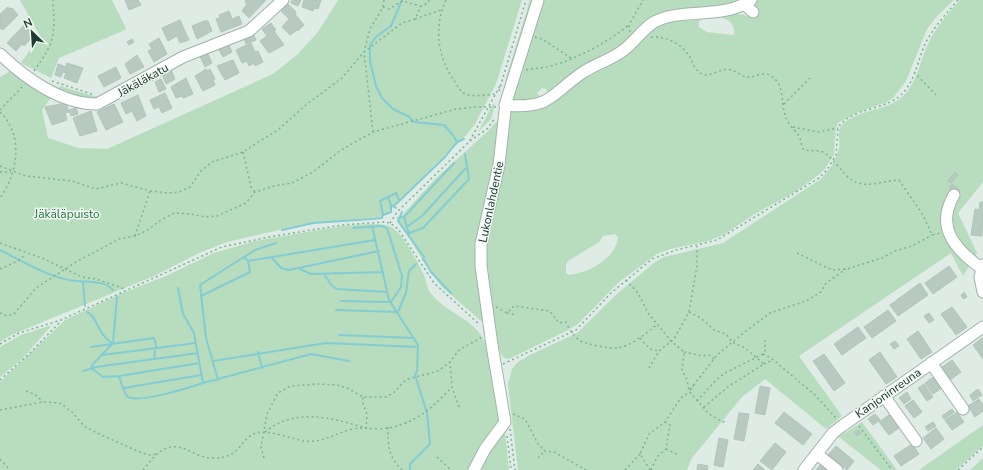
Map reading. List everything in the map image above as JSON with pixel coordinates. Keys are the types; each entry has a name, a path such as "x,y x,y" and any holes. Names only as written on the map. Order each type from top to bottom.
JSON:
{"street":[{"name":"Jäkäläkatu","path":"0,54 29,79 54,93 93,104 101,103 184,57 249,31 283,0"},
{"name":"Lukonlahdentie","path":"508,421 489,333 481,244 500,159 500,108 515,73 538,0"},
{"path":"500,108 528,107 544,102 586,71 617,55 653,23 669,16 701,14 747,2 753,12"},
{"path":"954,195 946,212 947,230 952,239 981,270 983,292"},
{"name":"Kanjoninreuna","path":"804,470 833,433 983,327"},
{"path":"931,363 963,409"},
{"path":"884,396 916,441"},
{"path":"474,470 486,449 508,421"},
{"path":"817,454 836,470"}],"path":[{"path":"0,198 13,172 17,148 10,123 0,111 17,94 46,54 55,34 53,0"},
{"path":"373,132 364,52 370,29 383,7 384,0"},
{"path":"383,7 389,9 402,1 421,6 428,3 429,0"},
{"path":"446,0 442,10 439,33 441,55 448,71 462,92 472,95 495,94"},
{"path":"499,93 526,0"},
{"path":"515,73 554,65 612,39 629,25 643,0"},
{"path":"793,126 818,132 838,128 845,121 857,114 895,100 906,90 926,43 933,31 958,0"},
{"path":"415,19 421,6"},
{"path":"0,166 26,176 72,181 96,189 121,183 150,191 168,193 179,192 190,187 201,171 212,162 243,152 279,129 306,104 342,78 364,52 402,23 442,10"},
{"path":"628,46 631,32 629,25"},
{"path":"528,33 534,37 542,39 571,58"},
{"path":"637,37 662,36 674,42 689,56 697,70 702,74 709,74 724,69 732,70 742,76 749,77 766,74 769,75 776,80 781,88 786,120 793,126 799,136 803,149 806,151 820,151 827,154 850,181 858,185 899,180 923,215 932,235"},
{"path":"914,72 936,95"},
{"path":"46,78 97,95"},
{"path":"784,104 810,78"},
{"path":"469,142 500,86"},
{"path":"0,313 7,316 14,314 36,288 76,262 119,239 135,236 146,231 160,220 174,213 206,217 217,216 246,203 255,192 292,183 313,172 341,150 373,132 456,109 488,106 500,108"},
{"path":"390,223 397,212 469,142 484,131 496,117"},
{"path":"501,365 572,332 582,325 626,280 659,256 676,250 717,240 798,193 819,178 832,161 838,146 838,128"},
{"path":"243,152 250,187 255,192"},
{"path":"0,172 13,172"},
{"path":"135,236 150,191"},
{"path":"0,344 19,333 61,320 127,289 162,275 213,250 227,246 342,225 372,222 390,223 398,229 405,238 434,283 489,333 459,350 450,362 438,371 408,379 402,383 396,391 386,397 363,397 347,388 337,386 317,384 290,386 278,393 267,414 265,432 261,447 264,458"},
{"path":"798,253 832,270 846,269 866,265 895,251 912,246 932,235 947,230"},
{"path":"0,243 42,258 82,277 127,289"},
{"path":"649,368 659,351 671,341 680,330 689,312 697,266 697,246"},
{"path":"0,269 20,260 26,253"},
{"path":"689,391 714,359 732,342 770,313 806,301 821,292 826,283 846,269"},
{"path":"626,280 638,293 648,313 671,341 684,352 702,356 709,355 714,359"},
{"path":"487,303 507,313 516,315"},
{"path":"507,313 514,306 550,312 559,323 566,322 572,332 580,340 618,348 640,338 658,324"},
{"path":"689,312 701,318 714,330 726,334 732,342 758,358 764,364"},
{"path":"0,380 29,354 61,320"},
{"path":"640,338 650,349 659,351"},
{"path":"697,401 715,381 726,373 758,358 763,354 766,350 765,340"},
{"path":"684,352 682,370 689,391 714,418 722,422 726,420"},
{"path":"763,354 773,360 815,395 842,426"},
{"path":"704,407 729,386 773,360"},
{"path":"450,362 452,387 459,407"},
{"path":"625,470 640,454 649,434 665,422 680,399 694,385"},
{"path":"0,410 43,402 60,404 72,412 84,426 142,453 150,455 157,454 170,447 180,446 203,456 214,458 234,454 256,433 265,432 303,441 318,442 352,429 388,427 407,423 430,411 452,387"},
{"path":"26,391 36,395 43,402"},
{"path":"363,397 363,404 367,414 366,428"},
{"path":"508,421 516,414 525,418 538,444 545,451 554,452 586,470"},
{"path":"265,432 275,424 292,418 322,416 366,428"},
{"path":"854,417 892,470"},
{"path":"508,421 511,470"},
{"path":"508,421 515,470"},
{"path":"640,454 647,468 651,470 657,457 666,449 670,425 665,422"},
{"path":"388,427 388,445 391,456 393,461 402,470"},
{"path":"958,470 983,447"},
{"path":"666,449 677,454"},
{"path":"538,458 545,451"},
{"path":"143,470 157,454"},
{"path":"437,457 451,470"},
{"path":"0,458 10,470"}],"green space":[{"path":"20,0 112,0 126,28 125,30 59,58 51,78 21,63 40,36"},
{"name":"Jäkäläpuisto","path":"338,0 522,0 496,84 475,124 463,139 386,214 380,217 309,223 227,242 199,253 154,276 11,335 0,342 0,77 12,70 37,91 51,98 42,110 48,138 79,148 107,149 273,74 298,54 318,32"},
{"path":"530,0 536,0 502,104 506,78"},
{"path":"540,0 747,0 673,13 536,102 514,101 512,99","holes":["542,88 546,89 548,93 541,98 537,93"]},
{"path":"755,0 954,0 938,15 927,29 906,81 893,98 887,102 856,113 838,123 836,127 834,154 825,169 817,176 798,190 753,215 725,234 708,241 670,249 657,254 619,282 578,324 509,359 504,358 500,352 494,329 483,252 507,110 532,112 539,110 657,25 685,18 698,19 706,16 735,13 752,17","holes":["715,16 729,21 733,26 734,34 707,32 699,27 699,21 707,17","615,234 618,237 616,245 607,258 600,264 576,274 569,275 566,273 566,265 568,261 599,242 603,236"]},
{"path":"960,0 983,0 983,182 958,213 977,253 963,276 951,253 799,356 842,416 826,429 765,379 742,397 692,458 687,470 518,470 508,384 512,369 518,362 577,333 618,293 654,263 664,257 723,243 821,179 829,169 838,153 840,127 855,116 896,101 908,91 912,85 934,32"},
{"path":"60,86 101,98 90,99 74,96 58,90"},
{"path":"493,104 495,104 491,119 478,132"},
{"path":"499,119 498,157 478,244 484,320 481,321 441,286 398,220 435,179 487,132"},
{"path":"381,224 391,227 398,232 424,275 430,292 445,307 477,330 489,351 501,418 467,470 0,470 0,382 65,320 120,294 166,276 214,253 255,241 342,226"},
{"path":"52,325 23,358 0,377 0,347 21,335"},
{"path":"862,422 897,470 881,470 839,437"},
{"path":"983,425 983,446 956,470 919,470"},
{"path":"505,433 509,470 478,470 501,435"},
{"path":"983,458 983,470 970,470"}],"building":[{"path":"125,0 138,0 141,5 129,10"},
{"path":"246,0 266,0 249,18 242,11 247,4 245,2"},
{"path":"292,0 301,0 298,6 291,3"},
{"path":"304,0 321,0 318,9 314,8 313,11 302,7"},
{"path":"288,4 296,12 295,14 304,25 298,31 297,30 290,35 282,27 289,19 281,11"},
{"path":"8,7 10,9 12,8 18,15 3,30 0,28 0,14"},
{"path":"229,11 232,19 239,16 242,24 221,32 216,19 220,18 219,15"},
{"path":"180,20 189,40 180,43 177,36 168,41 162,28"},
{"path":"208,21 212,31 197,39 192,26"},
{"path":"271,23 276,30 274,31 284,45 269,53 260,41 267,36 262,29"},
{"path":"25,24 35,34 24,46 22,44 16,51 7,43"},
{"path":"253,33 256,40 246,44 243,37"},
{"path":"159,38 167,54 154,62 148,51 152,49 149,44"},
{"path":"132,39 134,42 129,45 127,42"},
{"path":"228,43 232,52 223,57 218,48"},
{"path":"251,43 255,52 258,51 263,62 255,66 254,63 249,66 247,61 242,63 236,50"},
{"path":"207,52 212,63 205,67 200,56"},
{"path":"137,55 144,67 130,74 125,64"},
{"path":"233,60 239,73 225,80 217,66"},
{"path":"67,63 83,68 77,83 64,78 66,73 63,72 61,77 55,75 58,64 66,67"},
{"path":"116,67 121,78 104,87 98,76"},
{"path":"206,69 207,71 210,69 215,79 213,80 215,85 203,91 195,76"},
{"path":"171,70 175,79 166,84 162,74"},
{"path":"186,78 193,94 183,98 182,96 176,98 171,87"},
{"path":"161,79 166,89 159,92 155,82"},
{"path":"165,93 172,108 162,113 159,107 154,109 150,100"},
{"path":"138,95 146,116 137,121 132,111 126,114 121,103"},
{"path":"66,103 69,112 65,113 67,120 52,125 45,107"},
{"path":"114,104 123,122 106,130 97,112"},
{"path":"76,108 78,114 71,116 69,110"},
{"path":"91,111 97,131 80,136 73,118"},
{"path":"955,172 958,175 951,183 948,181"},
{"path":"952,184 960,190 957,193 949,187"},
{"path":"980,202 983,202 982,236 971,235 975,209 979,210"},
{"path":"949,266 957,277 933,294 925,283"},
{"path":"920,283 928,295 898,316 890,305"},
{"path":"964,292 967,297 963,299 961,295"},
{"path":"952,307 967,327 956,335 941,314"},
{"path":"888,310 896,321 872,338 864,327"},
{"path":"929,313 934,320 929,323 924,316"},
{"path":"858,327 866,338 842,355 834,344"},
{"path":"918,331 932,352 921,359 907,339"},
{"path":"982,338 983,340 983,359 973,345"},
{"path":"895,341 899,346 894,349 890,344"},
{"path":"880,352 897,377 886,384 869,360"},
{"path":"824,354 845,383 834,391 813,361"},
{"path":"952,360 961,372 950,380 941,368"},
{"path":"935,376 943,387 933,394 925,383"},
{"path":"924,384 933,397 927,401 918,388"},
{"path":"760,386 770,388 765,415 755,413"},
{"path":"978,389 982,395 973,401 970,395"},
{"path":"907,392 911,399 904,404 899,398"},
{"path":"979,399 983,405 983,411 975,417 968,406"},
{"path":"913,400 922,412 914,418 905,406"},
{"path":"952,409 954,412 944,419 942,416"},
{"path":"784,412 812,434 803,445 775,423"},
{"path":"957,412 964,422 952,430 945,420"},
{"path":"739,413 749,414 744,441 734,439"},
{"path":"875,414 880,420 873,425 868,419"},
{"path":"889,415 899,428 889,435 879,422"},
{"path":"933,422 936,426 928,431 925,427"},
{"path":"936,428 944,439 931,449 923,438"},
{"path":"859,430 861,433 857,436 855,432"},
{"path":"719,438 728,440 723,467 714,465"},
{"path":"775,443 786,452 772,470 760,461"},
{"path":"912,444 919,454 901,466 894,456"},
{"path":"836,446 854,461 847,470 828,455"},
{"path":"698,464 708,466 707,470 697,470"},
{"path":"758,464 765,470 753,470"},
{"path":"821,464 829,470 816,470"}],"waterway":[{"path":"394,206 445,157 457,142 444,125 414,122 408,116 393,109 382,98 376,86 370,61 370,45 377,36 391,26 402,0"},
{"path":"457,142 464,139"},
{"path":"409,233 423,228 469,179 465,154"},
{"path":"398,218 404,217 454,163"},
{"path":"408,226 422,216 465,169"},
{"path":"371,219 382,218 383,214 380,201 396,193 399,200"},
{"path":"388,197 391,205 396,208"},
{"path":"383,215 391,212 391,205"},
{"path":"402,212 398,221 424,257 423,260"},
{"path":"404,217 409,234"},
{"path":"282,230 313,223 371,219"},
{"path":"372,226 389,300 418,345 417,371 415,375 427,413 430,444 410,464 410,470"},
{"path":"341,301 391,302 401,287 402,276 387,228 381,226 353,228"},
{"path":"248,261 375,240"},
{"path":"218,380 206,338 200,285 255,250 276,243"},
{"path":"0,250 51,275 74,281 104,284 113,290"},
{"path":"272,258 281,268 289,270 379,251"},
{"path":"201,296 250,272 248,261 244,257"},
{"path":"424,260 431,272 451,293"},
{"path":"336,310 398,312 406,293 409,271 416,264"},
{"path":"300,269 311,274 383,272"},
{"path":"324,274 332,286 337,289 387,292"},
{"path":"83,282 85,306"},
{"path":"178,288 183,314 194,333 203,383 311,354 349,361"},
{"path":"117,297 113,343 91,368 103,377 119,376 127,396 132,398 151,397 203,383"},
{"path":"87,312 91,314 103,335 112,343"},
{"path":"339,335 414,338"},
{"path":"91,347 154,338 156,345 154,359"},
{"path":"102,355 196,343"},
{"path":"213,361 326,343 418,347"},
{"path":"258,352 262,368"},
{"path":"83,371 96,367 198,353"},
{"path":"119,376 200,363"},
{"path":"124,388 201,375"}]}
